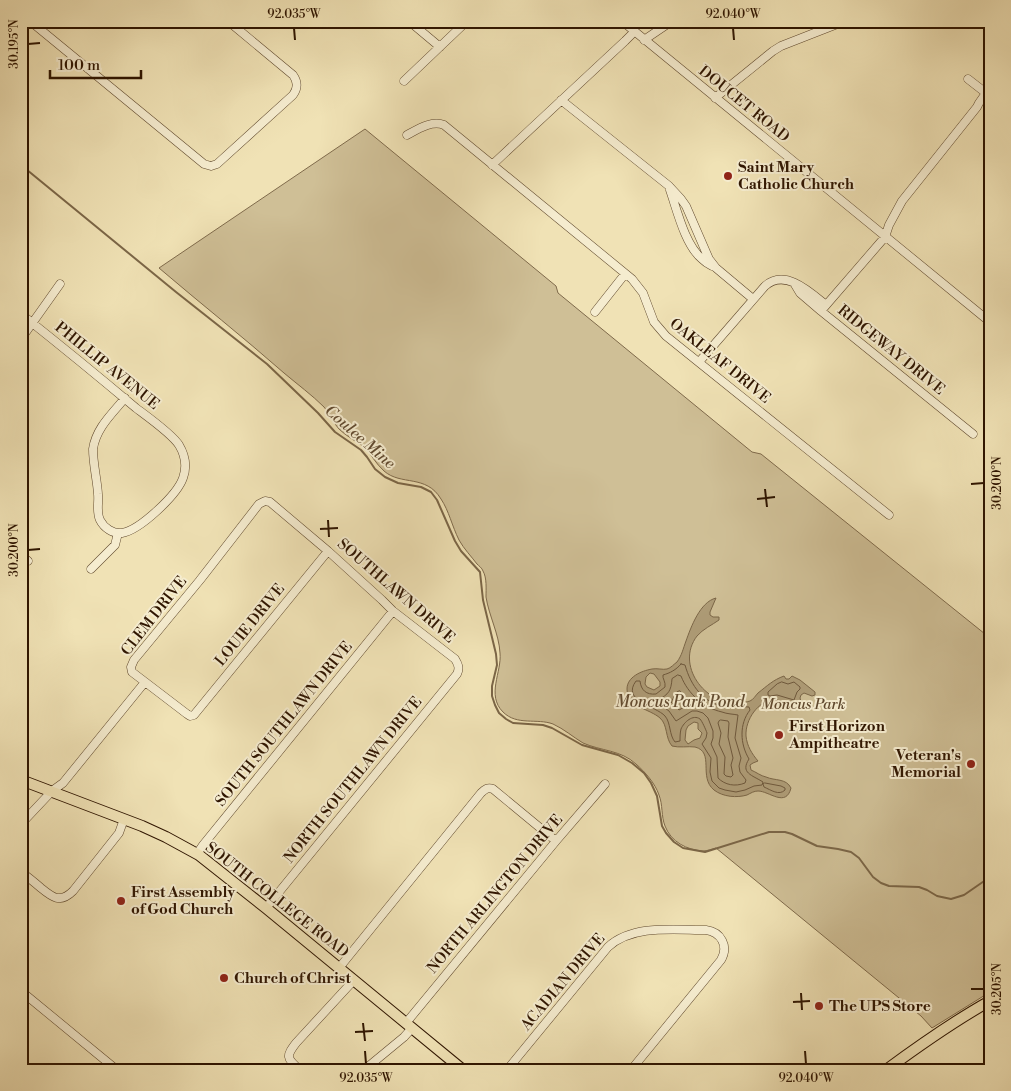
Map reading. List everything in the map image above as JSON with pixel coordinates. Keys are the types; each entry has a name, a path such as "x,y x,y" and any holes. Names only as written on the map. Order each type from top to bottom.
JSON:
{"main road":[{"name":"SOUTH COLLEGE ROAD","path":"21,780 124,819 166,837 197,854 266,908 463,1070"},
{"path":"886,1070 953,1023 990,1001"}],"street":[{"path":"30,21 204,164 211,166 216,164 293,94 297,87 297,82 293,75 228,21"},
{"path":"409,21 440,47"},
{"path":"404,81 467,21"},
{"name":"DOUCET ROAD","path":"622,21 990,322"},
{"path":"644,40 672,21"},
{"path":"715,98 773,50 845,21"},
{"path":"492,165 634,32"},
{"name":"RIDGEWAY DRIVE","path":"968,79 986,94 902,201 889,225 885,237 824,308 973,434"},
{"path":"561,100 669,186 686,206 706,255 716,268 753,299"},
{"name":"OAKLEAF DRIVE","path":"407,135 420,128 436,123 442,124 636,283 643,293 650,314 666,336 889,515"},
{"path":"595,312 625,274"},
{"path":"699,362 764,286 774,279 784,279 803,287 824,308"},
{"path":"21,339 60,284"},
{"name":"PHILLIP AVENUE","path":"21,314 179,445 184,458 185,473 180,485 152,515 131,530 118,533"},
{"path":"91,569 115,545 118,533 106,527 99,517 94,441 100,428 124,398"},
{"name":"SOUTHLAWN DRIVE","path":"265,501 270,502 328,551 393,612 455,660 459,668"},
{"name":"CLEM DRIVE","path":"145,682 132,672 131,667 134,660 259,504 265,501"},
{"name":"LOUIE DRIVE","path":"145,682 192,716 328,551"},
{"path":"21,555 28,560"},
{"name":"SOUTH SOUTHLAWN DRIVE","path":"197,854 203,844 393,612"},
{"name":"NORTH SOUTHLAWN DRIVE","path":"266,908 457,674 459,668"},
{"path":"21,824 63,783 145,682"},
{"name":"NORTH ARLINGTON DRIVE","path":"364,1070 404,1037 409,1025 556,841 605,784"},
{"path":"339,968 485,789 493,789 556,841"},
{"path":"21,872 51,896 65,897 119,833 124,819"},
{"name":"ACADIAN DRIVE","path":"507,1070 608,947 618,939 637,932 659,930 710,930 718,934 724,943 724,956 631,1070"},
{"path":"300,1070 290,1060 289,1052 354,980"},
{"path":"21,991 117,1070"}],"green space":[{"name":"Moncus Park","path":"365,129 556,286 558,293 752,452 761,454 990,638 990,992 932,1028 921,1016 716,848 705,851 697,850 675,841 665,826 660,799 655,786 630,759 583,743 553,724 514,719 503,712 498,705 495,691 500,653 486,597 484,574 459,540 446,508 435,491 421,483 398,478 384,471 364,447 339,429 326,409 159,268"}],"water":[{"name":"Moncus Park Pond","path":"716,598 710,615 719,617 719,620 697,636 691,647 689,659 697,681 705,690 726,702 738,703 751,700 777,679 784,676 786,679 789,679 792,676 815,692 815,695 812,696 804,693 801,695 802,705 797,708 778,700 763,703 750,718 746,730 747,743 758,761 750,765 751,770 789,785 791,788 789,794 785,797 781,798 758,791 747,795 730,796 714,790 709,785 706,759 701,750 695,747 672,746 663,721 635,704 628,695 629,681 635,675 652,669 667,669 677,662 697,616 710,600","holes":["650,673 654,674 660,682 660,686 654,690 645,684 646,677","694,722 698,723 698,729 702,733 700,738 688,744 685,740 686,730"]}],"waterway":[{"name":"Coulee Mine","path":"21,165 267,364 335,432 361,450 375,469 385,477 398,483 421,487 431,492 437,500 461,551 480,572 483,600 496,654 497,665 492,686 492,696 499,713 506,719 513,723 543,725 552,728 582,745 618,755 632,763 644,773 651,783 657,796 662,826 666,833 683,848 705,852 769,832 785,832 817,846 851,852 859,858 873,877 881,883 889,886 919,887 937,896 951,899 964,895 990,877"}],"place":[{"name":"Saint Mary Catholic Church","path":"728,176"},
{"name":"First Horizon Ampitheatre","path":"779,735"},
{"name":"Veteran's Memorial","path":"971,764"},
{"name":"First Assembly of God Church","path":"121,901"},
{"name":"Church of Christ","path":"224,978"},
{"name":"The UPS Store","path":"819,1006"}]}
